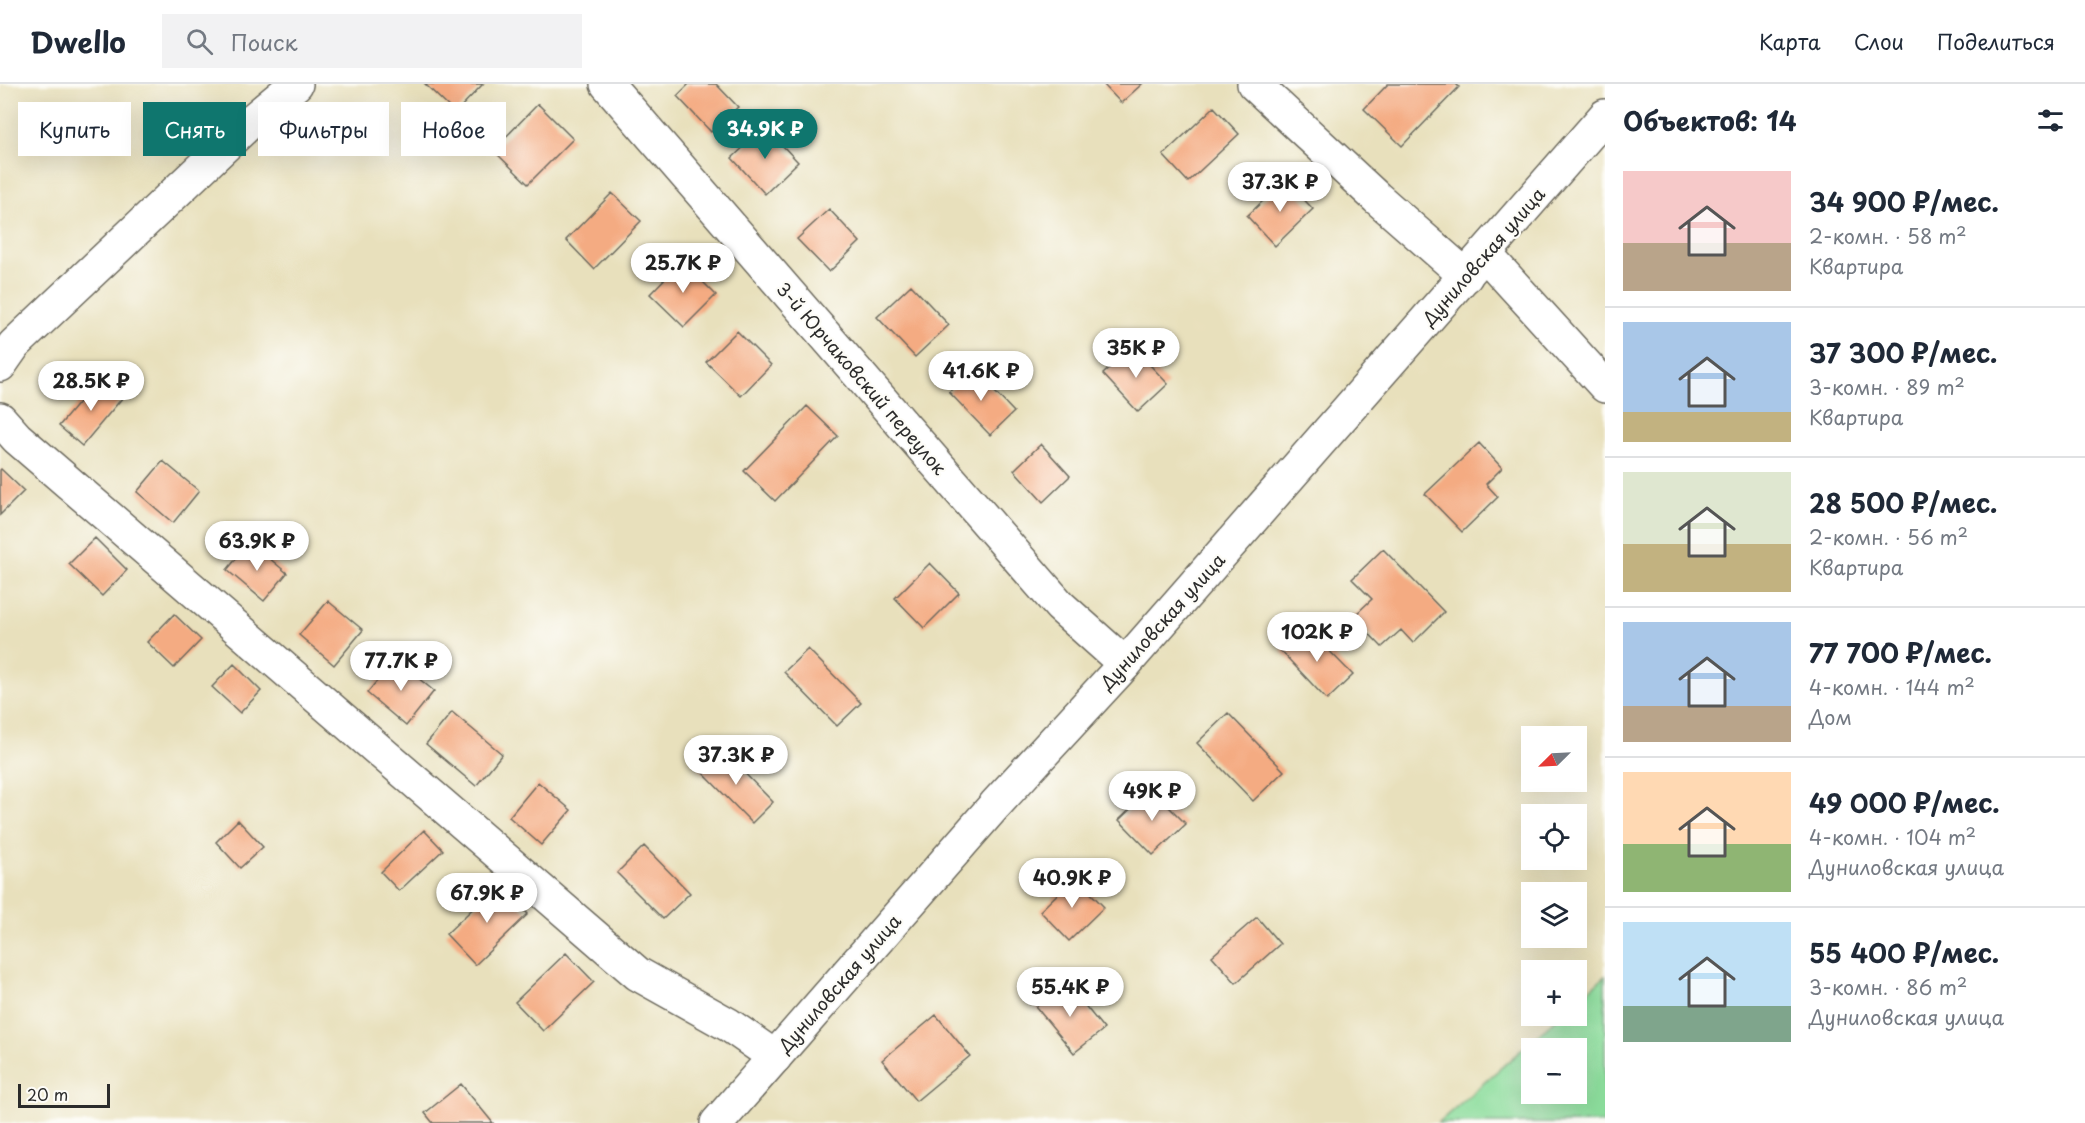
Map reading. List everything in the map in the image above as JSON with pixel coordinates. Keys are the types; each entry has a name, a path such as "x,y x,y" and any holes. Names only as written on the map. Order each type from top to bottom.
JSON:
{"street":[{"path":"0,365 14,345 249,123 297,84"},
{"name":"3-й Юрчаковский переулок","path":"607,84 1060,606 1125,664"},
{"path":"1254,84 1377,198 1476,265 1605,386"},
{"name":"Дуниловская улица","path":"717,1123 995,805 1125,664 1605,116"},
{"path":"9,429 638,974 729,1025 775,1057"}],"green space":[{"path":"1605,976 1605,1123 1438,1123 1521,1050 1521,1104 1587,1104 1587,1038 1535,1038 1549,1026 1587,1026 1587,992"}],"building":[{"path":"425,84 483,84 466,102 444,102"},
{"path":"689,84 716,84 738,107 711,132 677,96"},
{"path":"1103,84 1142,84 1121,103"},
{"path":"1388,84 1456,84 1459,87 1402,146 1364,109"},
{"path":"538,104 573,139 528,184 499,156 506,156 506,137"},
{"path":"1214,107 1239,134 1188,182 1163,155"},
{"path":"765,127 798,162 765,194 732,158"},
{"path":"1285,180 1313,209 1275,246 1247,216"},
{"path":"612,193 641,221 594,269 566,240"},
{"path":"829,209 860,242 829,272 797,239"},
{"path":"682,261 716,295 684,327 650,294"},
{"path":"911,285 949,325 915,357 877,317"},
{"path":"737,331 771,365 741,396 706,362"},
{"path":"1133,347 1168,384 1138,412 1103,374"},
{"path":"973,369 1014,412 990,435 949,392"},
{"path":"100,377 123,397 82,446 59,426"},
{"path":"807,406 838,436 775,501 744,471"},
{"path":"1479,443 1502,468 1486,484 1498,497 1462,532 1425,494"},
{"path":"1041,444 1070,476 1043,502 1014,470"},
{"path":"163,461 199,491 173,523 137,492"},
{"path":"0,470 24,491 0,515"},
{"path":"95,538 127,570 102,596 69,564"},
{"path":"250,542 287,573 264,601 227,570"},
{"path":"1383,549 1444,612 1413,643 1401,630 1382,647 1353,617 1372,599 1352,579"},
{"path":"930,563 959,593 924,628 895,598"},
{"path":"328,601 363,630 334,665 299,635"},
{"path":"174,614 201,640 174,668 147,642"},
{"path":"1306,627 1353,675 1327,700 1281,651"},
{"path":"808,649 861,703 837,726 784,672"},
{"path":"395,659 434,691 406,726 367,693"},
{"path":"234,664 261,691 240,713 212,687"},
{"path":"452,712 502,754 476,786 426,744"},
{"path":"1228,713 1284,771 1253,801 1197,743"},
{"path":"720,748 773,802 752,823 699,769"},
{"path":"538,782 571,810 541,845 509,817"},
{"path":"1151,789 1186,824 1153,855 1119,820"},
{"path":"238,820 263,847 240,868 216,842"},
{"path":"424,830 443,850 399,891 381,872"},
{"path":"644,846 690,893 663,919 617,873"},
{"path":"1075,877 1104,907 1069,941 1040,911"},
{"path":"499,884 528,914 475,965 446,934"},
{"path":"1257,917 1280,944 1236,983 1212,956"},
{"path":"566,953 594,982 543,1031 515,1002"},
{"path":"1066,982 1104,1029 1074,1053 1036,1007"},
{"path":"936,1015 970,1056 916,1101 882,1060"},
{"path":"461,1084 493,1123 433,1123 425,1113"}]}
